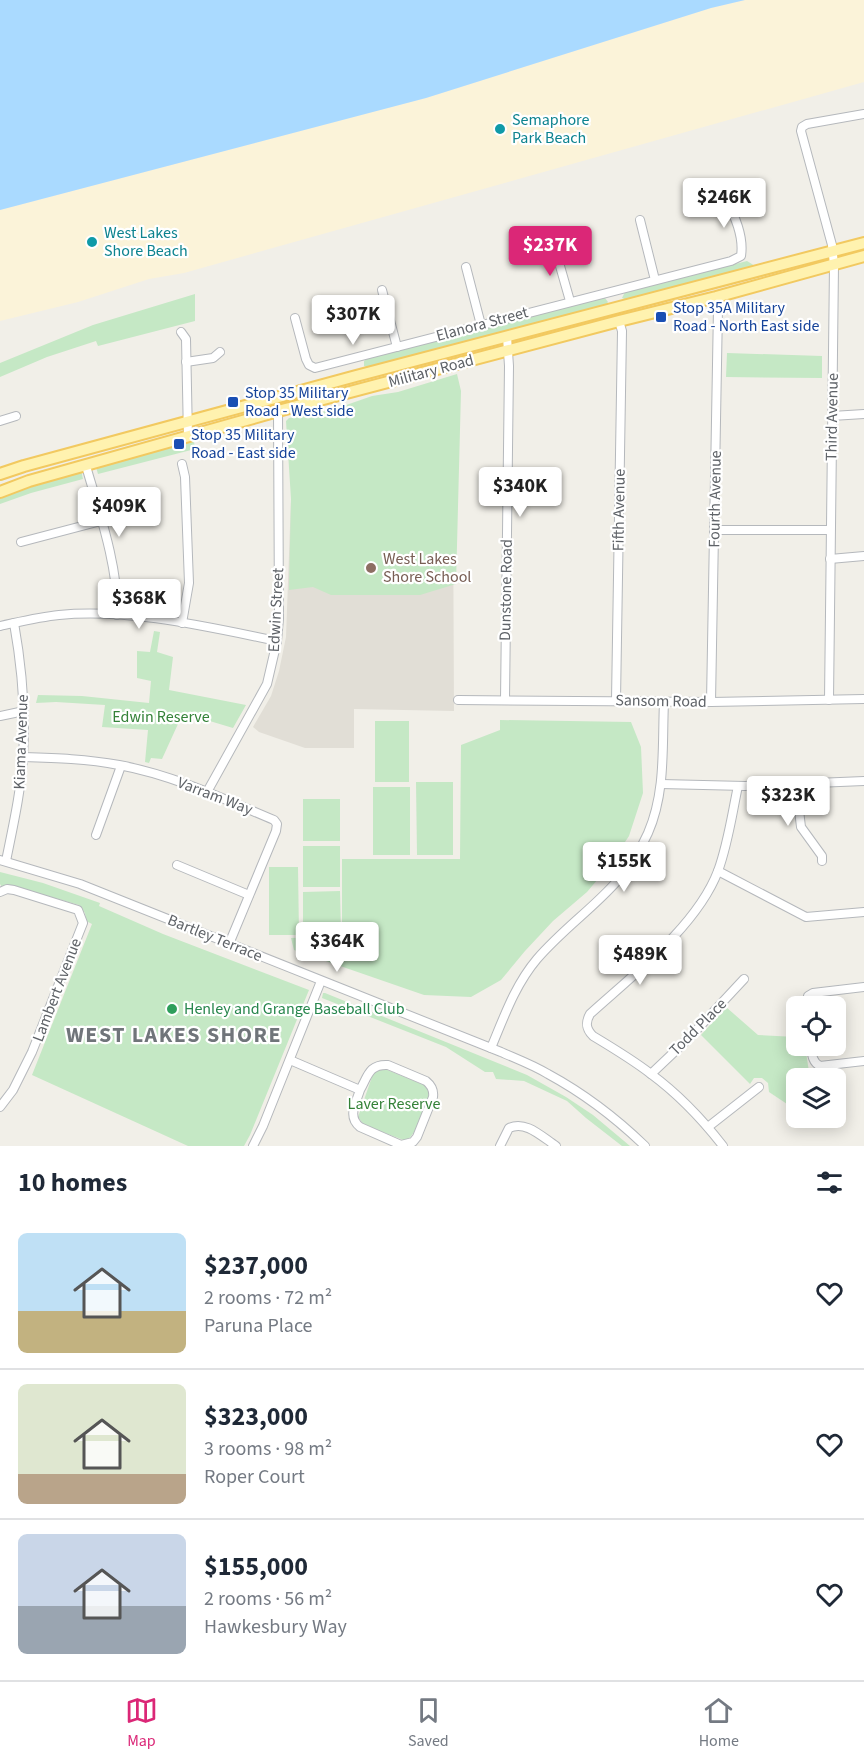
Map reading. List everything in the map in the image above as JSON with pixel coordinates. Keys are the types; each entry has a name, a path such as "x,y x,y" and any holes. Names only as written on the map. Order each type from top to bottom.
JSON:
{"main road":[{"name":"Military Road","path":"0,474 187,421 864,243"},
{"name":"Military Road","path":"0,492 29,481 278,411 864,256"}],"street":[{"name":"Third Avenue","path":"829,700 834,264 833,252 801,131 802,127 807,124 864,114"},
{"name":"Elanora Street","path":"295,318 306,359 309,365 315,368 731,261 741,256 742,246 733,212 725,199"},
{"path":"640,220 655,280"},
{"path":"554,245 570,301"},
{"path":"466,267 481,325"},
{"path":"382,290 397,346"},
{"path":"614,291 618,308"},
{"name":"Fourth Avenue","path":"711,702 718,308 716,297"},
{"name":"Fifth Avenue","path":"616,700 622,331 619,321"},
{"path":"181,332 186,339 188,437"},
{"name":"Dunstone Road","path":"505,700 507,337"},
{"path":"186,362 213,358 220,352"},
{"path":"351,359 356,376"},
{"name":"Edwin Street","path":"207,792 263,692 272,668 279,619 278,411"},
{"path":"832,416 864,414"},
{"path":"0,421 16,416"},
{"path":"182,464 185,477 189,583 182,623"},
{"path":"86,466 110,555 117,615"},
{"path":"21,542 101,520"},
{"path":"715,531 830,530"},
{"path":"830,559 864,556"},
{"path":"0,626 59,615 117,615 182,623 277,641"},
{"name":"Kiama Avenue","path":"3,861 18,804 23,757 22,667 14,623"},
{"name":"Sansom Road","path":"458,700 711,702 864,699"},
{"path":"491,1048 515,991 526,973 537,959 621,877 634,859 648,832 661,784 664,702"},
{"path":"0,716 24,711"},
{"name":"Varram Way","path":"23,757 80,759 121,766 175,780 274,820 276,831 229,944"},
{"path":"96,835 121,766"},
{"path":"661,784 738,786 864,782"},
{"path":"796,785 801,827 822,856 822,861"},
{"path":"723,1146 680,1098 651,1074 593,1036 588,1031 587,1019 674,937 704,897 718,871 738,786"},
{"name":"Bartley Terrace","path":"3,861 80,884 491,1048 546,1073 577,1092 645,1146"},
{"path":"177,866 249,895"},
{"path":"718,871 806,917 864,912"},
{"name":"Lambert Avenue","path":"0,891 14,890 78,910 82,923 32,1052 13,1090 0,1107"},
{"name":"Todd Place","path":"651,1074 744,979"},
{"path":"253,1146 321,981"},
{"path":"809,996 810,994 864,987"},
{"path":"813,1056 815,1064 820,1066 864,1061"},
{"path":"290,1060 360,1090"},
{"path":"382,1065 388,1065 430,1084 434,1093 433,1097 413,1142 405,1146 401,1145 356,1124 353,1112 360,1090 371,1070 382,1065"},
{"path":"708,1127 759,1087"},
{"path":"500,1146 509,1128 518,1125 529,1128 556,1146"}],"shaded area":[{"name":"West Lakes Shore School","path":"453,496 454,711 354,709 354,748 305,748 259,732 253,727 271,696 286,637 291,499"}],"green space":[{"path":"747,261 755,266 627,300 622,298 625,292"},
{"path":"195,294 195,321 98,346 96,341 47,357 0,377 0,363 93,325"},
{"path":"603,298 608,302 605,306 369,368 364,366 364,361 367,359"},
{"path":"727,353 822,356 822,378 726,377"},
{"path":"457,374 461,391 456,584 420,595 331,595 313,587 289,590 291,499 286,421 289,418 332,410 372,396 398,392"},
{"path":"194,441 195,449 98,474 96,467"},
{"path":"81,470 83,479 0,504 0,494"},
{"name":"Edwin Reserve","path":"154,631 160,632 157,652 173,657 169,690 246,705 233,728 183,713 162,759 151,758 149,763 145,762 148,730 102,727 105,705 36,703 38,695 82,696 149,703 151,681 137,678 137,651 150,652"},
{"path":"500,720 631,722 641,747 643,793 629,836 609,866 587,892 553,921 501,980 471,997 424,995 294,950 291,938 342,936 342,859 460,859 461,745 500,730"},
{"path":"375,721 409,721 409,782 375,782"},
{"path":"416,782 453,782 453,855 417,855"},
{"path":"373,787 410,787 410,855 373,855"},
{"path":"303,799 340,799 340,841 303,841"},
{"path":"303,846 340,846 340,887 303,887"},
{"path":"269,867 298,867 299,935 269,935"},
{"path":"0,872 43,883 100,903 99,906 163,934 309,990 244,1146 188,1146 32,1075 92,924 86,921 85,913 79,905 16,887 7,885 2,887"},
{"path":"340,891 341,934 303,934 303,892"},
{"path":"323,993 527,1075 593,1115 630,1146 622,1146 567,1101 524,1081 496,1079 493,1072 485,1072 446,1047 322,998"},
{"path":"726,1007 758,1035 786,1036 786,1056 807,1056 808,1068 786,1068 786,1103 769,1092 768,1083 762,1078 754,1078 750,1084 701,1035"},
{"name":"Laver Reserve","path":"378,1069 385,1069 424,1085 429,1090 422,1118 406,1141 364,1125 358,1117 373,1074"}],"sand":[{"name":"Semaphore Park Beach","path":"745,0 864,0 864,82 184,273 149,279 78,302 0,321 0,210 426,98 711,8"}],"water":[{"path":"0,0 745,0 711,8 426,98 0,210"}],"place":[{"name":"Semaphore Park Beach","path":"500,129"},
{"name":"West Lakes Shore Beach","path":"92,242"},
{"name":"Stop 35A Military Road - North East side","path":"661,317"},
{"name":"Stop 35 Military Road - West side","path":"233,402"},
{"name":"Stop 35 Military Road - East side","path":"179,444"},
{"name":"West Lakes Shore School","path":"371,568"},
{"name":"Henley and Grange Baseball Club","path":"172,1009"}],"district":[{"name":"WEST LAKES SHORE","path":"174,1035"}]}
